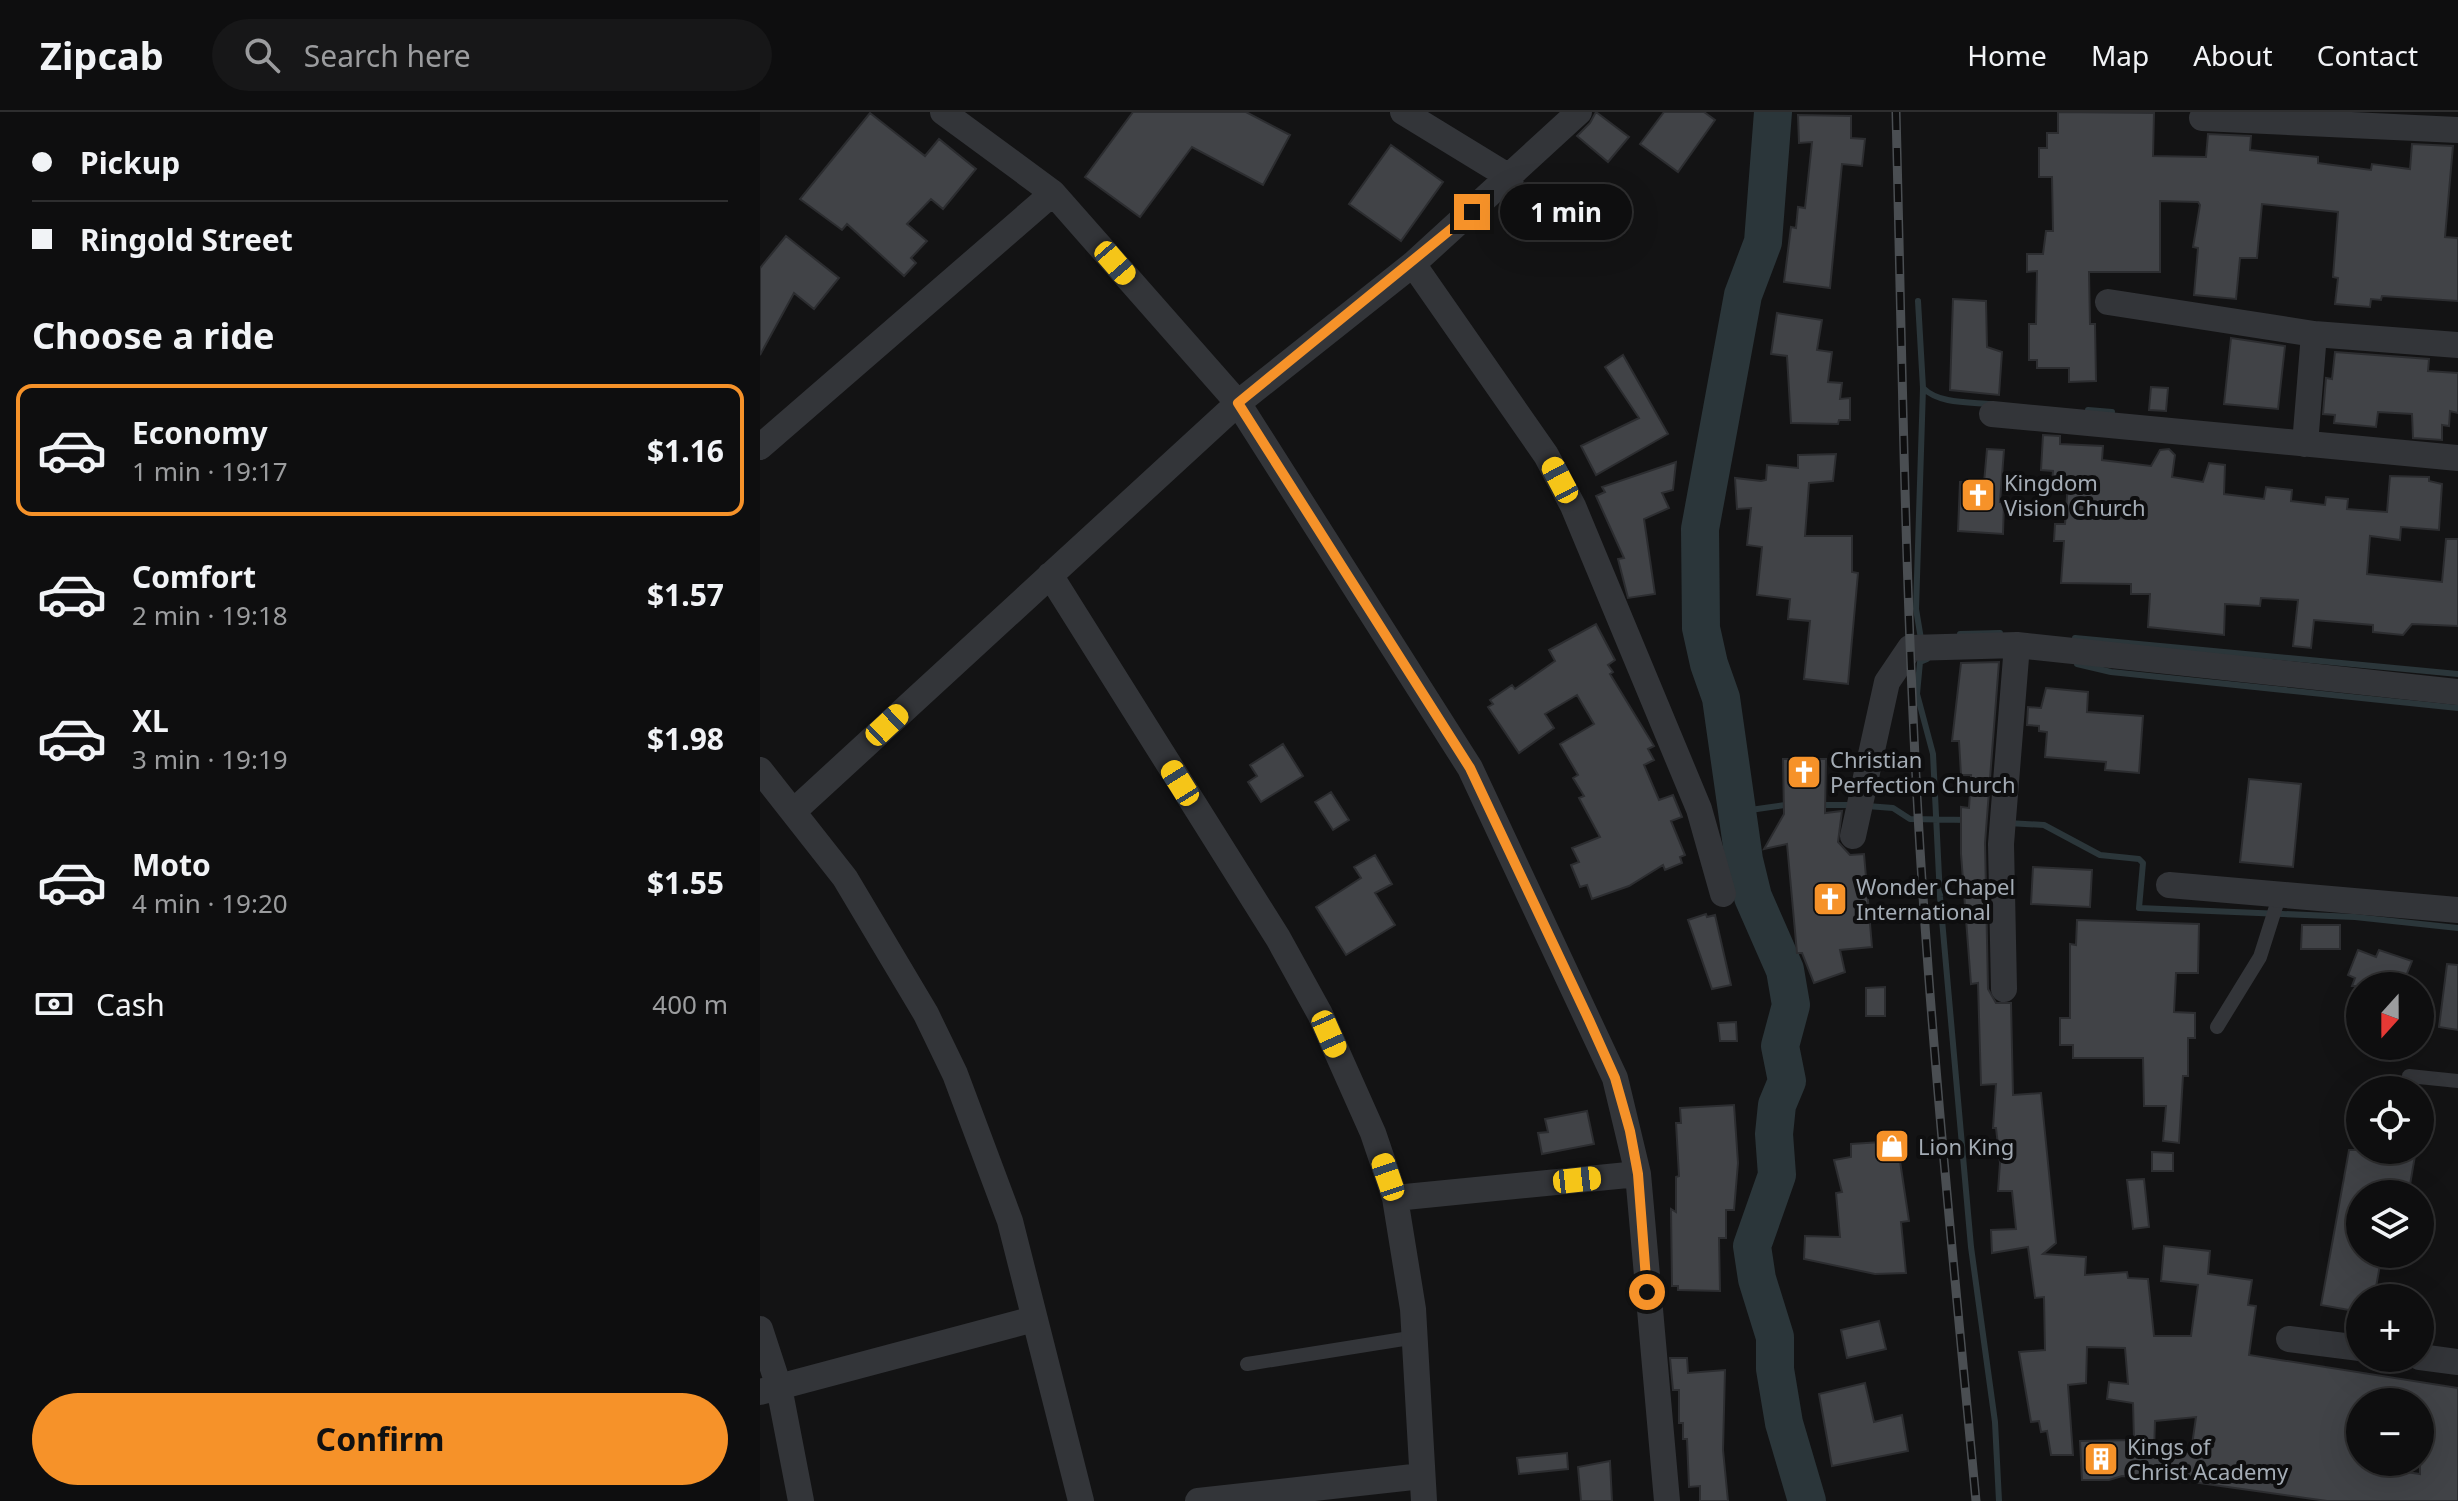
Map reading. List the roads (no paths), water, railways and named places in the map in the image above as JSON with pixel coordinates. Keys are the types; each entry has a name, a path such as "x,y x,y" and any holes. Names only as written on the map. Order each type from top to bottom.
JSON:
{"street":[{"path":"943,112 1053,193 1238,403 1470,768 1615,1078 1638,1174 1667,1501"},
{"path":"1403,112 1511,178"},
{"path":"794,811 1238,403 1413,264 1511,178 1579,112"},
{"path":"2202,118 2458,130"},
{"path":"760,447 1053,193"},
{"path":"1413,264 1546,455 1573,506 1699,809 1723,894"},
{"path":"2108,302 2314,334 2458,345"},
{"path":"2305,444 2314,334"},
{"path":"1992,414 2458,458"},
{"path":"1050,575 1278,938 1320,1014 1373,1133 1395,1198 1416,1337 1423,1488 1198,1501"},
{"path":"1853,836 1887,682 1910,648 2017,645 2458,692"},
{"path":"2004,989 2001,844 2017,645"},
{"path":"760,770 845,878 926,1014 955,1074 1010,1221 1081,1501"},
{"path":"2169,885 2458,910"},
{"path":"1395,1198 1638,1174"},
{"path":"769,1390 1034,1319"},
{"path":"760,1329 769,1390 801,1501"},
{"path":"2289,1339 2346,1346"},
{"path":"2434,1359 2458,1362"}],"lane":[{"path":"2217,1027 2260,957 2280,894"},
{"path":"2434,1079 2458,1081"},
{"path":"1247,1364 1416,1337"}],"waterway":[{"path":"1773,112 1763,242 1743,295 1700,529 1701,628 1721,698 1744,860 1753,897 1785,970 1791,1005 1780,1046 1787,1081 1777,1105 1774,1134 1777,1175 1752,1246 1757,1279 1775,1337 1775,1369 1784,1423 1807,1501"},
{"path":"1918,301 1923,388 1916,609 1921,639"},
{"path":"1923,388 1946,400 1991,404"},
{"path":"2088,410 2112,412"},
{"path":"1960,634 2000,633"},
{"path":"2075,638 2458,674"},
{"path":"1927,659 1920,662 1917,694 1933,754 1940,897 1971,1247 1995,1422 1999,1501"},
{"path":"2077,664 2111,672 2458,708"},
{"path":"1736,812 1792,804"},
{"path":"1819,805 1852,805"},
{"path":"1867,806 1893,808 1910,819 1968,820"},
{"path":"2007,823 2044,825 2100,855 2139,859 2143,863 2139,908 2355,917 2458,928"}],"railway":[{"path":"1896,112 1907,562 1919,832 1937,1083 1976,1501"}],"place":[{"name":"Kingdom Vision Church","path":"1978,495"},
{"name":"Christian Perfection Church","path":"1804,772"},
{"name":"Wonder Chapel International","path":"1830,899"},
{"name":"Lion King","path":"1892,1146"},
{"name":"Kings of Christ Academy","path":"2101,1459"}]}
